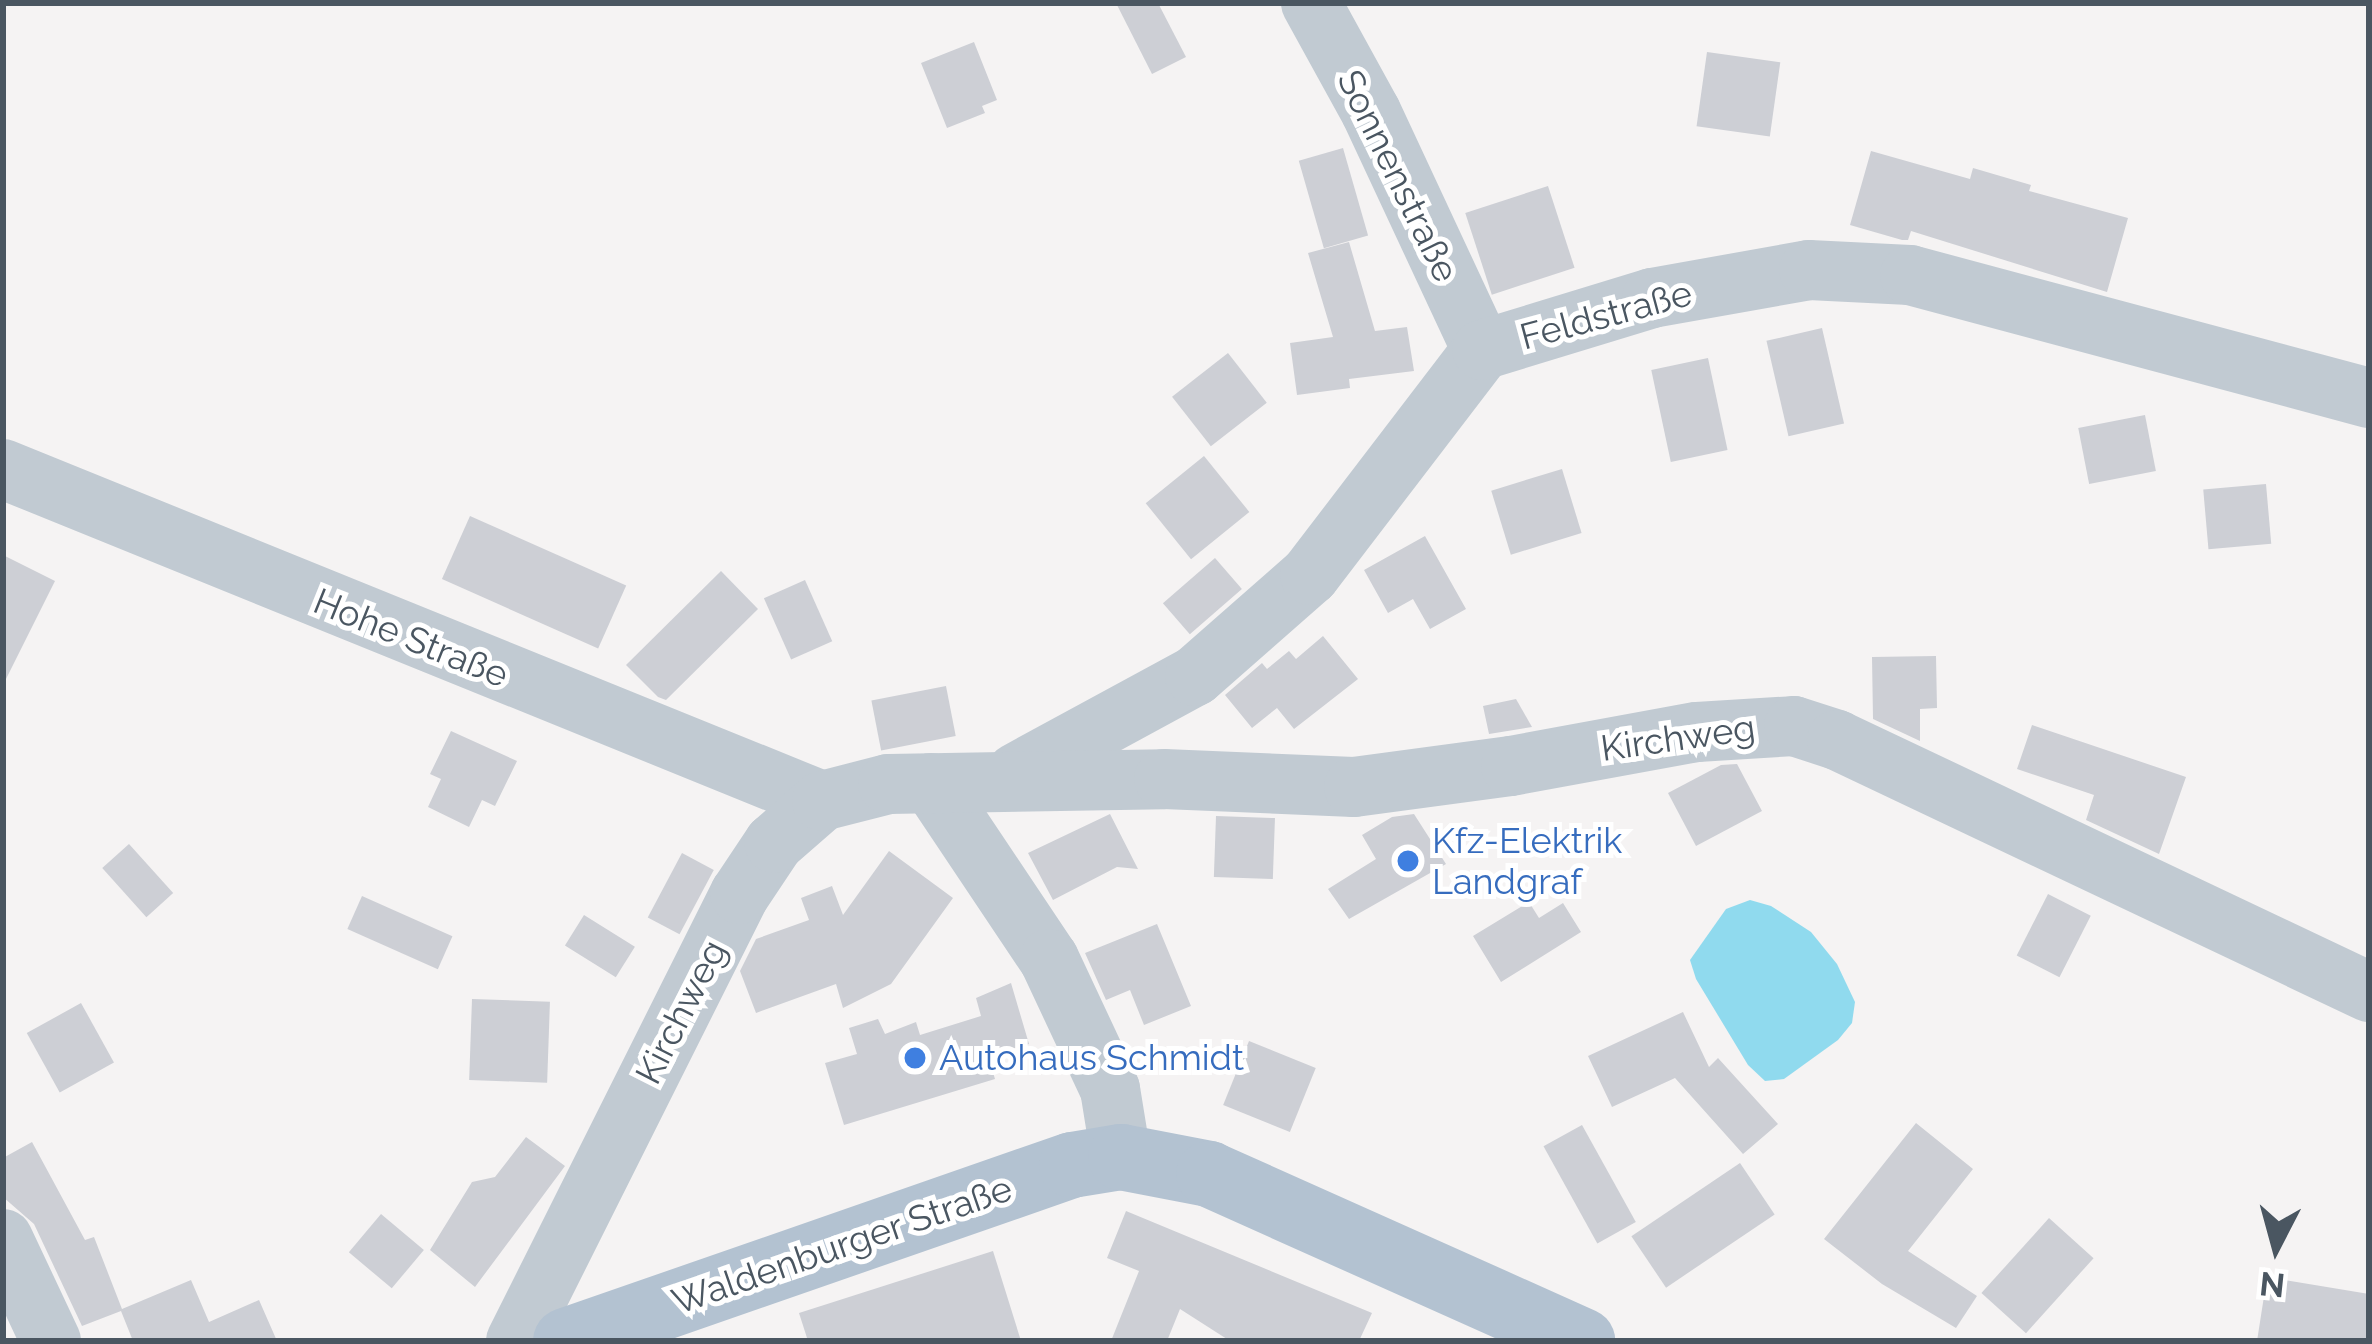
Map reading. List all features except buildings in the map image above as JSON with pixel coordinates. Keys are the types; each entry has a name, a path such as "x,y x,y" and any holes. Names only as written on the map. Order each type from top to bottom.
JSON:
{"main road":[{"name":"Waldenburger Straße","path":"566,1341 1072,1165 1120,1157 1209,1174 1582,1341"}],"street":[{"name":"Sonnenstraße","path":"1311,3 1371,112 1482,350"},
{"name":"Feldstraße","path":"1002,780 1195,676 1310,575 1482,350 1652,298 1786,274 1910,275 2369,398"},
{"name":"Hohe Straße","path":"3,469 822,801"},
{"name":"Kirchweg","path":"517,1341 740,894 774,843 822,801 888,784 1002,780 1354,787 1697,732 1794,726 1837,740 2369,992"},
{"path":"932,783 1049,959 1110,1089 1120,1157"},
{"path":"3,1240 51,1341"}],"water":[{"path":"1750,900 1771,906 1811,932 1837,964 1855,1002 1852,1023 1838,1040 1784,1079 1765,1081 1748,1065 1696,979 1690,960 1726,909"}],"place":[{"name":"Kfz-Elektrik Landgraf","path":"1408,861"},
{"name":"Autohaus Schmidt","path":"915,1058"}]}
